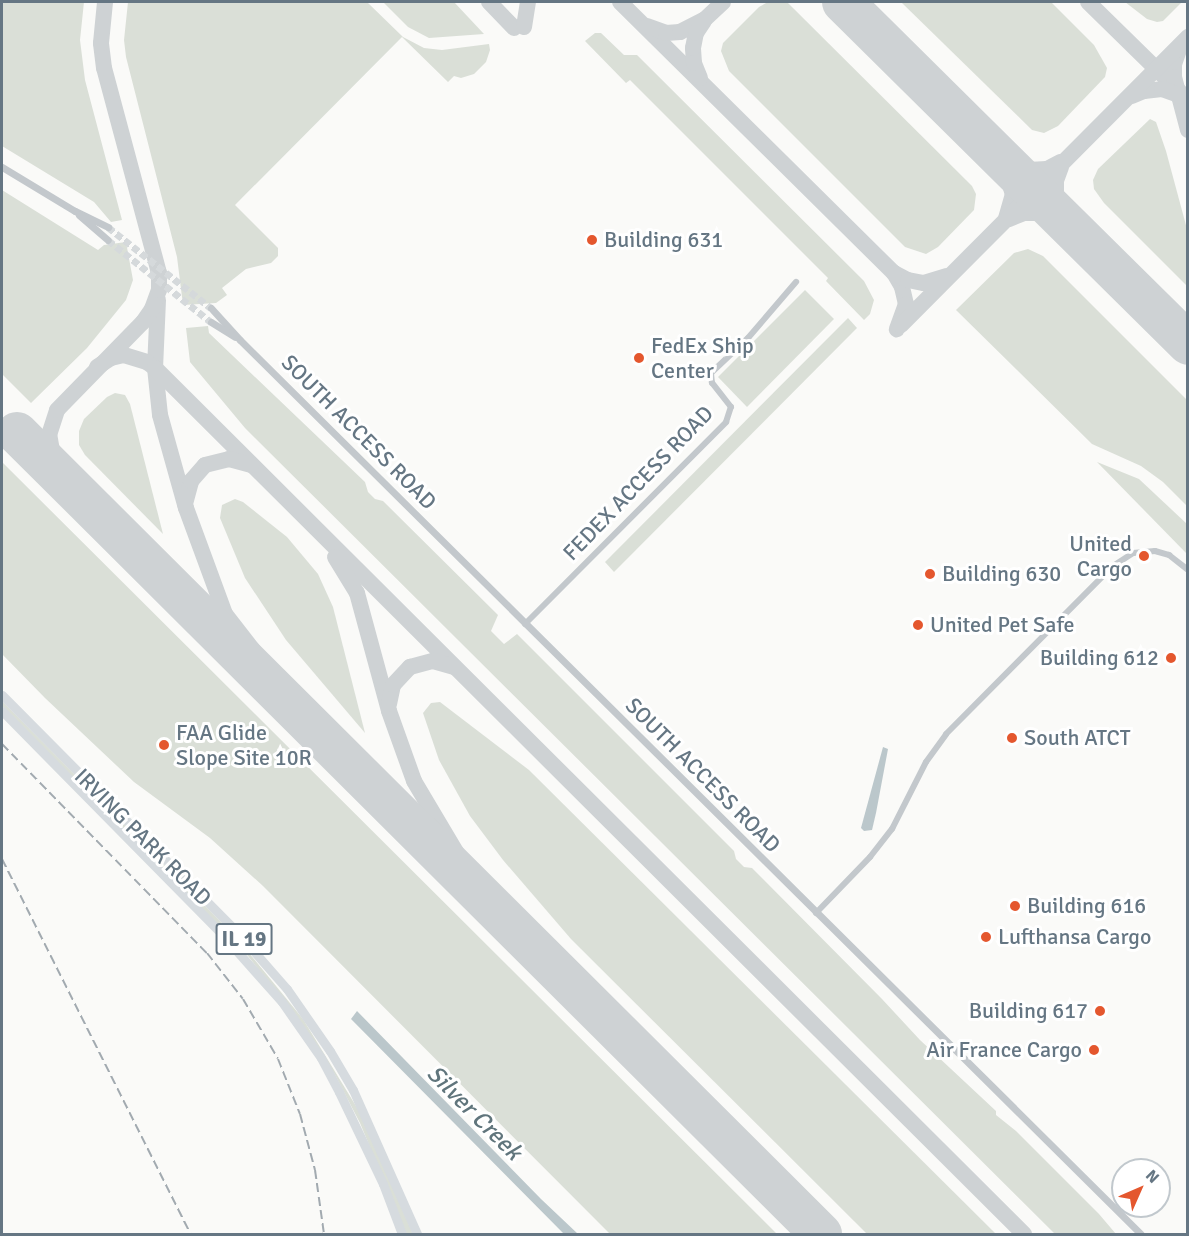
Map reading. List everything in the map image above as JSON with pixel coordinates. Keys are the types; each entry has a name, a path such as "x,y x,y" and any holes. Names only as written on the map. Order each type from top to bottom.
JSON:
{"main road":[{"name":"IRVING PARK ROAD","path":"2,695 242,938 287,989 330,1051 353,1090 417,1234"},
{"name":"IRVING PARK ROAD","path":"2,711 219,931 282,1002 321,1058 339,1092 383,1184 402,1234"}],"street":[{"path":"2,167 75,211 108,227"},
{"path":"75,211 108,240"},
{"name":"FEDEX ACCESS ROAD","path":"525,624 726,422 731,406 712,383 711,373 748,338 796,282"},
{"name":"SOUTH ACCESS ROAD","path":"211,308 240,340 525,624 1141,1234"},
{"name":"SOUTH ACCESS ROAD","path":"212,322 240,340"},
{"path":"816,913 870,857 892,829 926,762 946,734 1113,566 1122,558 1141,551 1169,555 1188,570"}],"shaded area":[{"path":"2,2 84,2 80,40 85,80 122,220 111,222 94,202 2,146"},
{"path":"128,2 367,2 403,37 424,48 442,50 489,44 490,50 486,62 474,74 461,78 454,76 448,82 402,37 235,205 278,248 278,256 271,263 246,269 222,288 227,295 216,303 183,305 177,257 126,57 124,40"},
{"path":"383,2 454,2 484,34 429,38 408,27"},
{"path":"768,2 788,3 972,186 976,194 974,210 938,247 926,254 905,247 729,71 721,51 723,43 759,7"},
{"path":"901,2 1051,2 1094,45 1107,68 1105,77 1058,126 1044,133 1032,130"},
{"path":"1125,2 1182,2 1163,21 1157,22 1147,19"},
{"path":"595,33 601,33 624,55 637,55 864,281 874,300 870,314 864,320 826,281 828,278 630,80 626,83 585,41"},
{"path":"1150,119 1156,122 1166,151 1187,229 1187,286 1104,203 1094,189 1093,180 1098,169"},
{"path":"2,190 98,250 104,245 126,242 133,280 126,300 87,348 31,403 2,374"},
{"path":"1028,249 1043,256 1187,400 1187,506 1163,482 1141,466 1092,444 956,310 1014,253"},
{"path":"805,290 834,319 747,407 718,377"},
{"path":"848,318 857,328 614,572 605,562"},
{"path":"208,326 209,333 365,482 368,492 375,499 383,501 498,615 491,631 504,644 517,634 734,851 736,859 744,867 752,868 920,1040 996,1111 996,1115 1016,1131 1116,1234 1055,1234 245,428 190,362 186,328"},
{"path":"115,393 125,395 130,404 163,534 85,455 79,445 79,431 84,419 107,397"},
{"path":"2,462 777,1234 610,1234 263,886 210,838 134,782 45,698 2,654"},
{"path":"1097,462 1139,479 1187,524 1187,554"},
{"path":"235,499 243,502 287,537 318,574 333,607 365,733 286,640 245,578 220,518 222,505"},
{"path":"2,701 129,829 126,832 2,706"},
{"path":"440,702 529,770 996,1234 867,1234 571,939 503,860 470,816 439,760 423,713 431,703"},
{"path":"883,747 888,749 876,813 872,830 864,831 861,828"},
{"path":"146,846 236,937 303,1019 359,1111 413,1234 406,1234 360,1123 335,1075 308,1033 248,956 143,849"},
{"path":"357,1011 578,1234 564,1234 351,1019"}],"taxiway":[{"path":"61,477 54,462 49,435 57,410 143,322 152,309 159,290 159,273 104,68 101,43 105,2"},
{"path":"489,2 514,28"},
{"path":"524,27 528,2"},
{"path":"620,2 894,273 902,287 906,304 897,329"},
{"path":"647,26 666,33 680,32 704,20 723,2"},
{"path":"1088,2 1188,100"},
{"path":"700,78 694,63 693,48 696,33 704,21"},
{"path":"901,325 1188,37"},
{"path":"1180,47 1174,64 1174,77 1188,130"},
{"path":"1132,96 1144,91 1162,89 1181,96"},
{"path":"1003,162 1028,170 1047,169 1060,162"},
{"path":"1003,162 1013,194 1006,218"},
{"path":"1061,167 1056,181 1056,200 1063,221"},
{"path":"1009,219 1024,213 1043,213 1063,221"},
{"path":"894,273 908,280 924,283 947,276"},
{"path":"158,300 155,368 160,415 186,508 225,614 292,700 344,759"},
{"path":"97,367 111,358 124,355 147,362 155,368 1024,1234"},
{"path":"185,504 191,481 205,465 229,459 251,465"},
{"path":"335,557 357,593 389,711 414,781 462,862 556,971"},
{"path":"389,704 393,685 410,667 433,661 454,667"}],"runway":[{"path":"843,2 1188,344"},
{"path":"17,433 821,1234"}],"tunnel":[{"path":"108,227 211,308"},
{"path":"108,240 211,322"}],"railway":[{"path":"2,744 207,953 243,999 278,1059 300,1114 315,1170 324,1234"},
{"path":"2,859 191,1234"}],"place":[{"name":"Building 631","path":"592,240"},
{"name":"FedEx Ship Center","path":"639,358"},
{"name":"United Cargo","path":"1144,556"},
{"name":"Building 630","path":"930,574"},
{"name":"United Pet Safe","path":"918,625"},
{"name":"Building 612","path":"1171,658"},
{"name":"South ATCT","path":"1012,738"},
{"name":"FAA Glide Slope Site 10R","path":"164,745"},
{"name":"Building 616","path":"1015,906"},
{"name":"Lufthansa Cargo","path":"986,937"},
{"name":"Building 617","path":"1100,1011"},
{"name":"Air France Cargo","path":"1094,1050"}],"water label":[{"name":"Silver Creek","path":"474,1113"}]}
